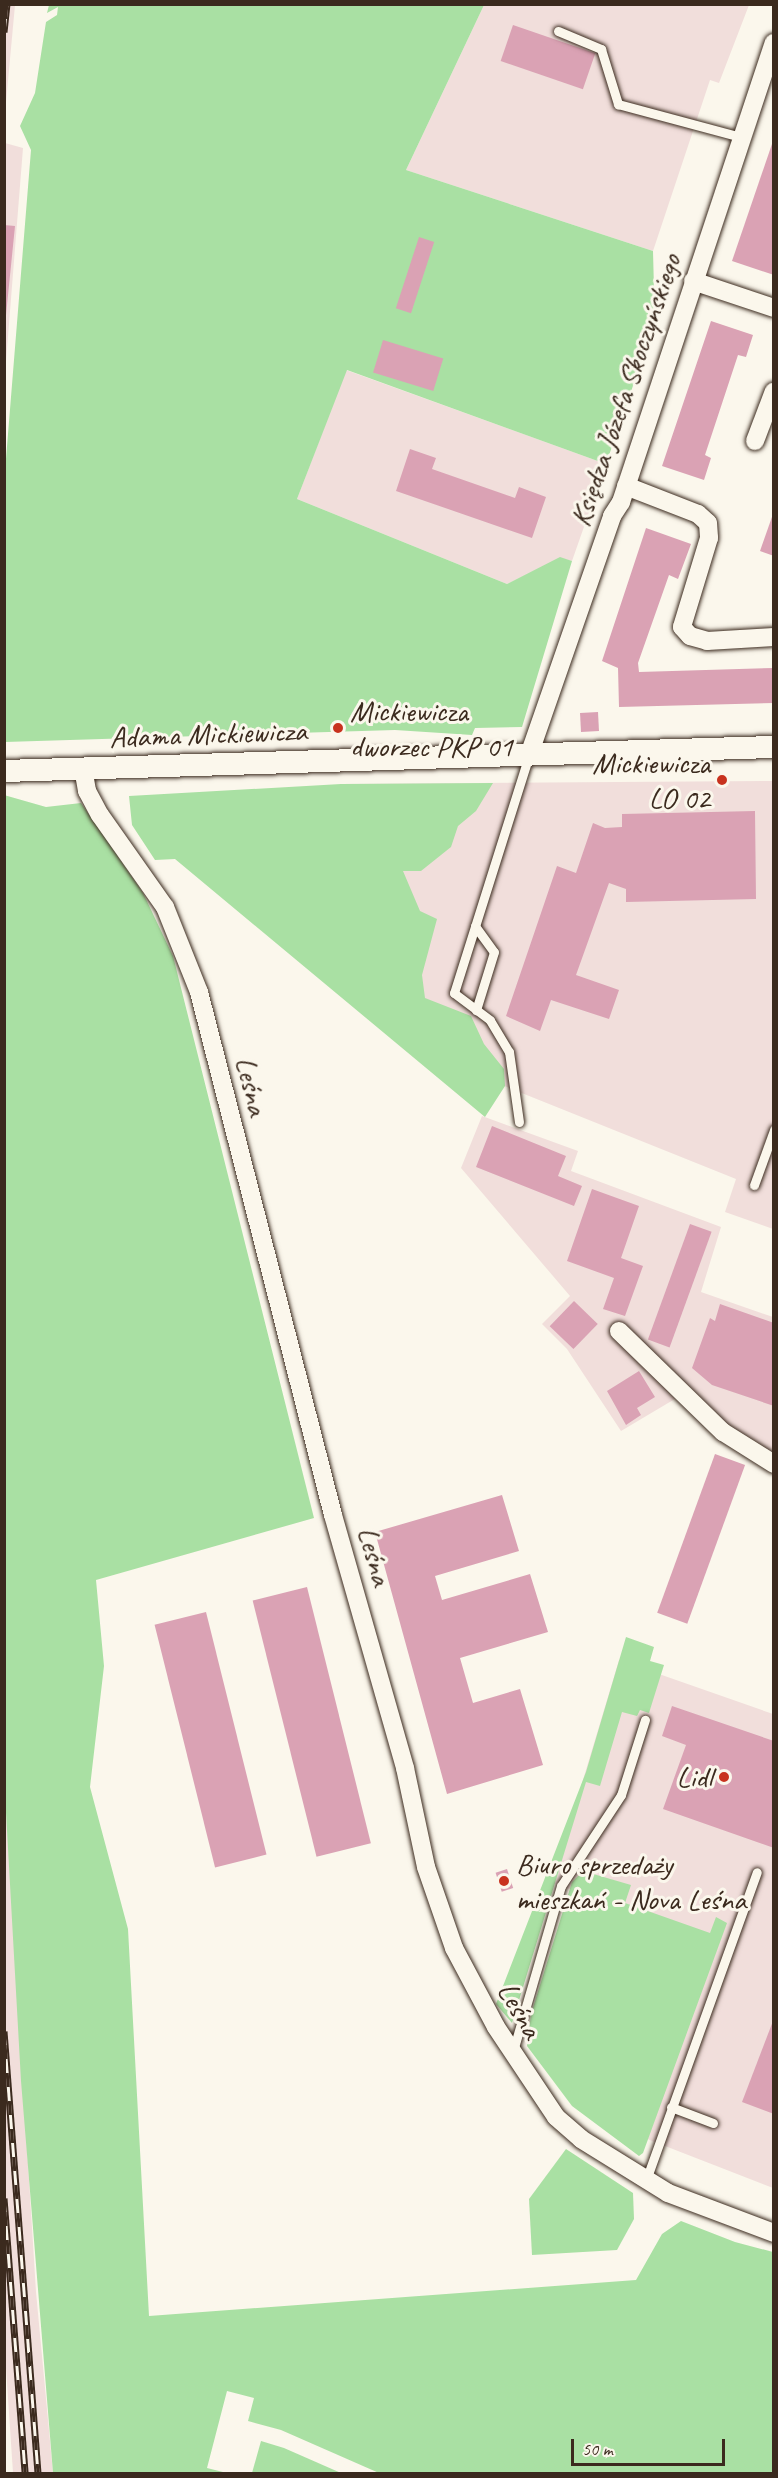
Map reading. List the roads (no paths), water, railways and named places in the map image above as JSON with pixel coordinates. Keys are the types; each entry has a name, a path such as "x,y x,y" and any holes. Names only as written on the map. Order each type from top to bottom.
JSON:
{"street":[{"name":"Księdza Józefa Skoczyńskiego","path":"529,755 612,516 626,486 774,43"},
{"path":"693,281 774,308"},
{"path":"755,441 774,391"},
{"path":"626,486 698,514 708,523 709,538 682,627 690,636 707,641 774,637"},
{"name":"Adama Mickiewicza","path":"4,771 774,747"},
{"name":"Leśna","path":"83,768 87,791 100,815 165,908 196,983 333,1515 405,1768 426,1867 454,1948 512,2053 556,2117 581,2139 646,2180 683,2199 774,2233"},
{"path":"619,1331 723,1432 774,1464"}],"lane":[{"path":"558,31 601,49 618,104 741,137"},
{"path":"519,1122 509,1052 490,1020 454,993 529,755"},
{"path":"475,926 494,952 476,1010"},
{"path":"754,1185 774,1130"},
{"path":"512,2053 561,1887 621,1795 645,1720"},
{"path":"646,2180 757,1872"},
{"path":"671,2107 713,2123"}],"railway":[{"path":"4,32 7,4"},
{"path":"4,2031 38,2474"},
{"path":"4,2198 25,2474"}],"place":[{"name":"Mickiewicza dworzec PKP 01","path":"338,728"},
{"name":"Mickiewicza LO 02","path":"722,780"},
{"name":"Lidl","path":"724,1777"},
{"name":"Biuro sprzedaży mieszkań - Nova Leśna","path":"504,1881"}]}
